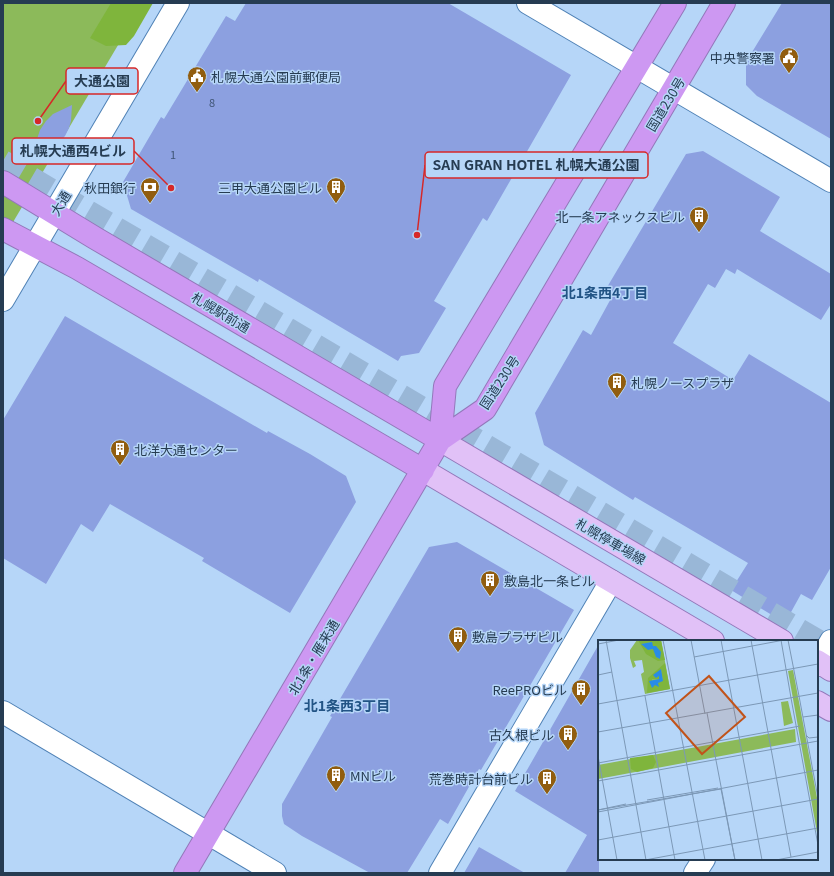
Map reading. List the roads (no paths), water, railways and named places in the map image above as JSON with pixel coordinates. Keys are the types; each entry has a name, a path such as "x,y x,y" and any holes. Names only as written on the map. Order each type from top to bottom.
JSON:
{"highway":[{"path":"440,440 445,386 675,3"},
{"name":"国道230号","path":"440,440 485,409 724,3"},
{"name":"札幌駅前通","path":"3,182 129,258 440,440"},
{"path":"3,229 77,268 423,470"},
{"name":"北1条・雁来通","path":"186,873 440,440"}],"main road":[{"name":"札幌停車場線","path":"440,440 780,640"},
{"path":"423,470 711,640"},
{"path":"818,703 831,710"}],"street":[{"name":"大通","path":"3,300 178,3"},
{"path":"528,3 831,181"},
{"path":"440,873 611,581"},
{"path":"821,664 831,641"},
{"path":"3,712 275,873"},
{"path":"696,873 703,860"}],"tunnel":[{"path":"3,161 817,640"},
{"path":"818,640 831,648"}],"place":[{"name":"中央警察署","path":"789,74"},
{"name":"札幌大通公園前郵便局","path":"197,93"},
{"name":"大通公園","path":"38,121"},
{"name":"札幌大通西4ビル","path":"171,188"},
{"name":"秋田銀行","path":"150,204"},
{"name":"三甲大通公園ビル","path":"336,204"},
{"name":"北一条アネックスビル","path":"699,233"},
{"name":"SAN GRAN HOTEL 札幌大通公園","path":"417,235"},
{"name":"札幌ノースプラザ","path":"617,399"},
{"name":"北洋大通センター","path":"120,466"},
{"name":"敷島北一条ビル","path":"490,597"},
{"name":"敷島プラザビル","path":"458,653"},
{"name":"ReePROビル","path":"581,706"},
{"name":"古久根ビル","path":"568,751"},
{"name":"MNビル","path":"336,792"},
{"name":"荒巻時計台前ビル","path":"547,795"}],"district":[{"name":"北1条西4丁目","path":"605,292"},
{"name":"北1条西3丁目","path":"347,705"}]}
